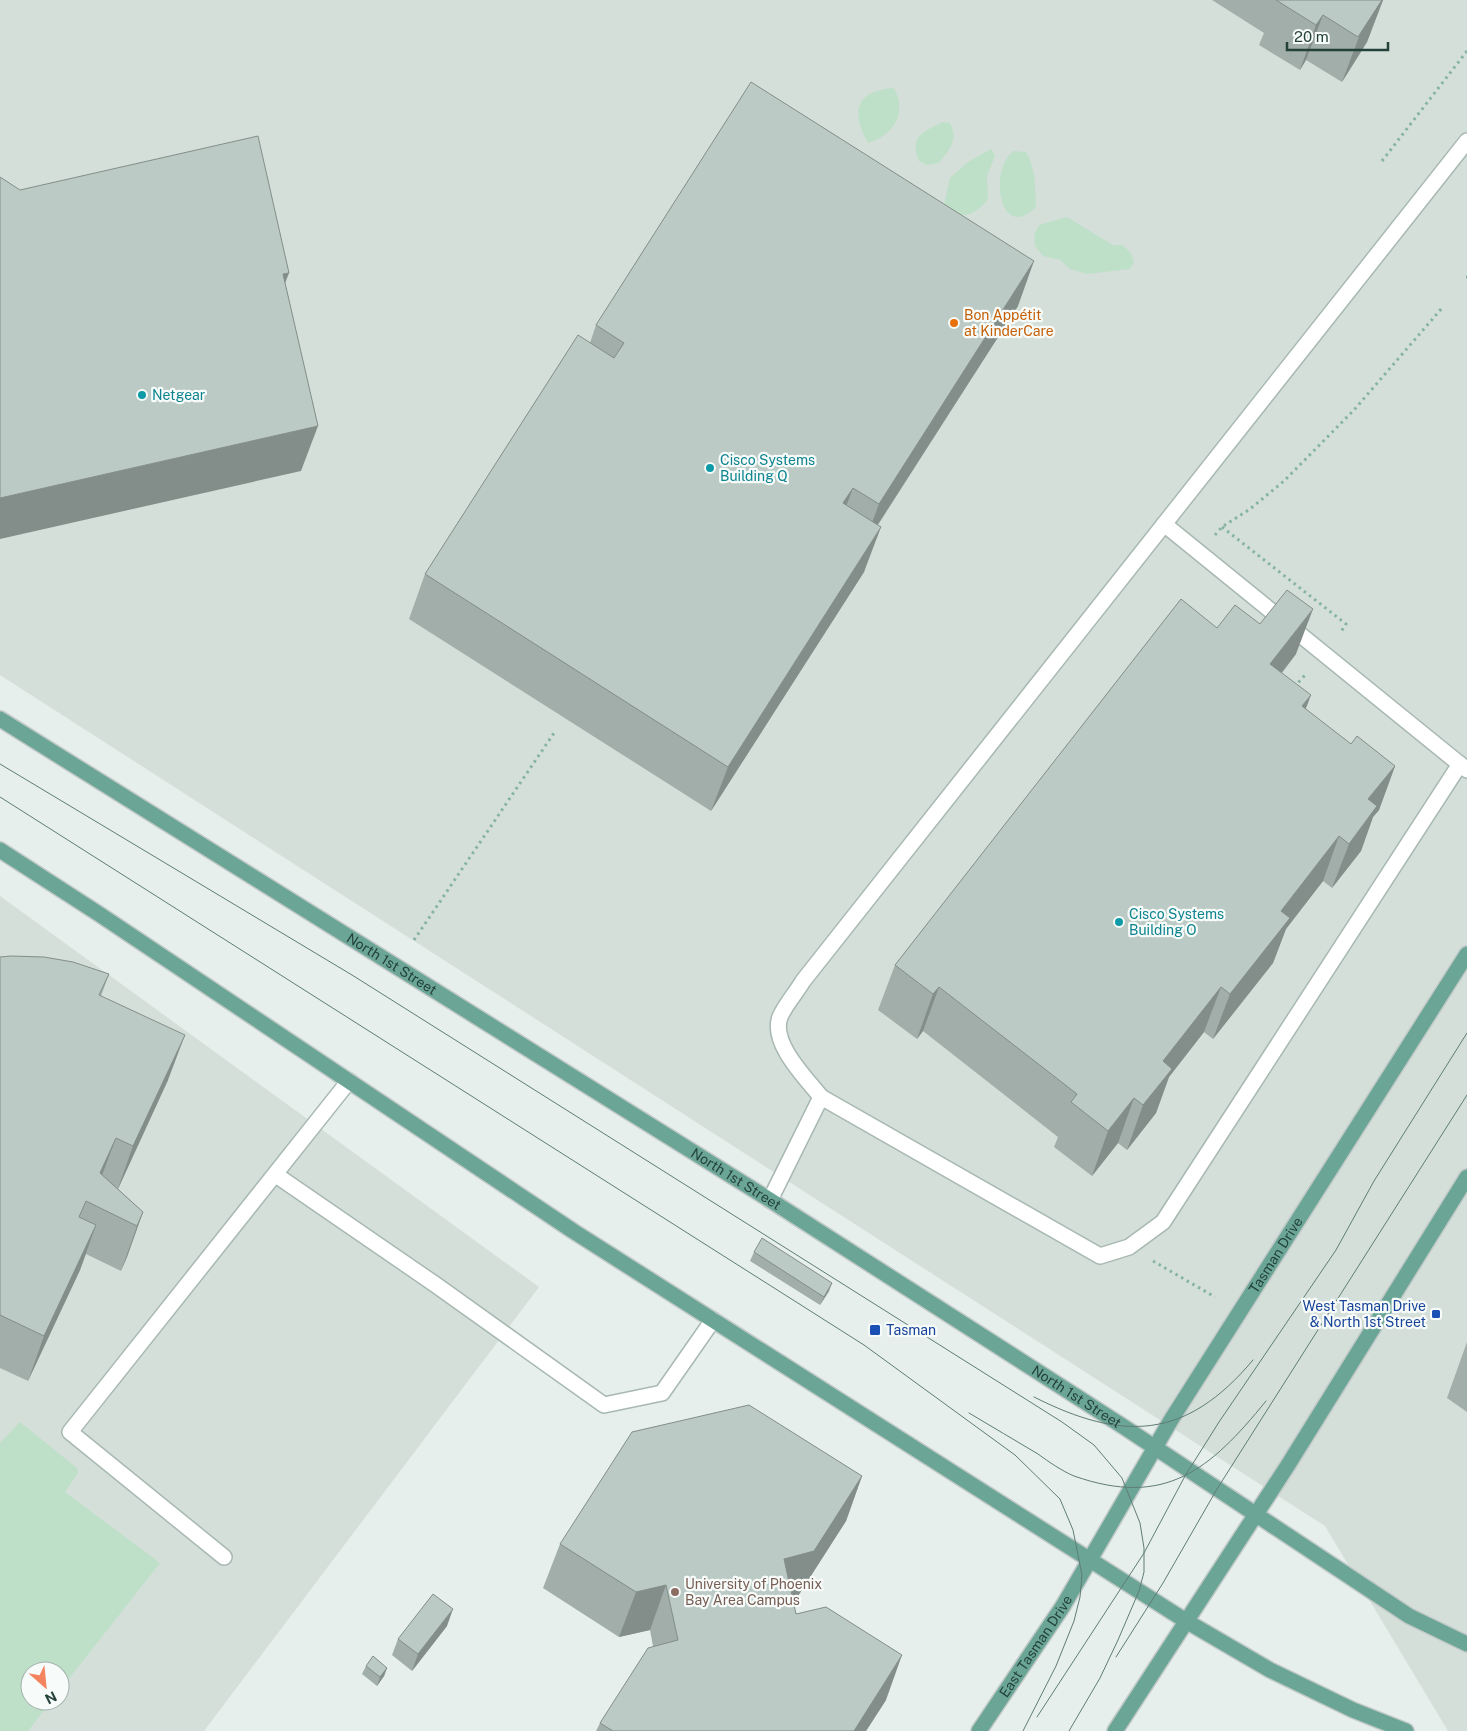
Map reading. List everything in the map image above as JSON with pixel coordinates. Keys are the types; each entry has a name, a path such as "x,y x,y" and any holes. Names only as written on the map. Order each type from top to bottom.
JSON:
{"main road":[{"name":"North 1st Street","path":"0,719 770,1200 1156,1448 1409,1616 1467,1644"},
{"path":"0,850 99,914 573,1231 1186,1621 1270,1670 1353,1710 1406,1731"},
{"name":"Tasman Drive","path":"1090,1559 1171,1420 1467,954"},
{"path":"1115,1731 1256,1514 1467,1178"},
{"name":"East Tasman Drive","path":"979,1731 1063,1606 1090,1559"}],"lane":[{"path":"1164,524 1463,767 1163,1222 1129,1247 1100,1256 821,1097 790,1059 781,1041 779,1019 803,981 1076,638 1164,524 1467,141"},
{"path":"224,1557 70,1432 349,1081"},
{"path":"770,1200 821,1097"},
{"path":"276,1175 436,1284 604,1404 662,1393 713,1320"}],"path":[{"path":"1382,160 1467,52"},
{"path":"1214,537 1222,526 1250,509 1291,474 1354,410 1442,308"},
{"path":"414,940 554,733"},
{"path":"1129,1247 1214,1297"}],"shaded area":[{"path":"0,0 1467,0 1467,1731 1448,1731 1325,1526 0,675"},
{"path":"0,896 539,1287 204,1731 0,1731"}],"green space":[{"path":"894,88 899,106 899,115 896,122 885,135 868,143 859,122 858,113 860,105 864,98 871,93"},
{"path":"943,122 950,123 953,129 952,144 939,163 927,165 919,161 916,153 917,140 924,132"},
{"path":"991,149 995,156 987,176 988,199 978,209 968,214 942,214 950,178 968,162"},
{"path":"1014,151 1026,152 1032,165 1034,179 1036,207 1023,216 1013,216 1006,210 1001,199 1001,172 1006,160"},
{"path":"1067,217 1113,245 1123,245 1131,253 1134,262 1130,269 1087,274 1070,269 1060,260 1043,256 1035,246 1034,235 1039,225"},
{"path":"20,1422 77,1468 78,1473 65,1492 160,1563 70,1677 70,1661 20,1661 20,1711 43,1711 28,1731 0,1731 0,1443"}],"building":[{"path":"1276,0 1382,0 1358,37 1323,15 1316,25"},
{"name":"Cisco Systems Building Q","path":"751,82 1034,261 879,504 853,488 843,503 881,527 728,767 425,574 578,335 614,358 624,343 596,325"},
{"name":"Netgear","path":"258,136 289,273 283,274 318,426 0,498 0,177 20,190"},
{"name":"Cisco Systems Building O","path":"1287,590 1313,609 1270,664 1311,695 1302,706 1351,744 1357,736 1395,766 1368,799 1377,806 1349,844 1339,836 1281,911 1290,918 1230,994 1221,987 1163,1061 1172,1069 1143,1105 1134,1098 1108,1131 1071,1102 1077,1094 939,987 933,994 895,965 1181,599 1217,628 1235,605 1260,624"},
{"path":"0,957 44,957 73,962 109,974 99,995 185,1035 133,1146 116,1138 100,1173 143,1212 137,1226 86,1201 79,1217 96,1225 44,1336 0,1315"},
{"path":"762,1238 832,1283 824,1297 754,1252"},
{"name":"University of Phoenix Bay Area Campus","path":"749,1405 862,1476 814,1551 784,1559 796,1614 826,1607 902,1655 854,1731 613,1731 600,1723 648,1648 678,1640 666,1585 636,1592 560,1544 632,1432"},
{"path":"433,1594 453,1609 418,1654 398,1639"},
{"path":"373,1656 387,1668 380,1677 366,1666"}],"tram line":[{"path":"0,764 352,975 1062,1422 1094,1445 1122,1478 1140,1523 1144,1548 1144,1572 1139,1591 1118,1640 1100,1678 1069,1731"},
{"path":"0,797 864,1345 1015,1455 1060,1499 1073,1530 1082,1575 1080,1597 1074,1621 1056,1666 1023,1731"},
{"path":"1037,1717 1144,1553 1185,1476 1219,1422 1336,1250 1374,1181 1467,1033"},
{"path":"1116,1657 1163,1583 1217,1489 1467,1095"},
{"path":"1034,1397 1066,1412 1096,1421 1125,1426 1152,1425 1178,1419 1203,1406 1228,1386 1253,1360"},
{"path":"969,1413 1074,1476 1106,1485 1135,1487 1160,1485 1183,1476 1205,1463 1225,1446 1266,1401"}],"place":[{"name":"Bon Appétit at KinderCare","path":"954,323"},
{"name":"Netgear","path":"142,395"},
{"name":"Cisco Systems Building Q","path":"710,468"},
{"name":"Cisco Systems Building O","path":"1119,922"},
{"name":"West Tasman Drive & North 1st Street","path":"1436,1314"},
{"name":"Tasman","path":"875,1330"},
{"name":"University of Phoenix Bay Area Campus","path":"675,1592"}]}
